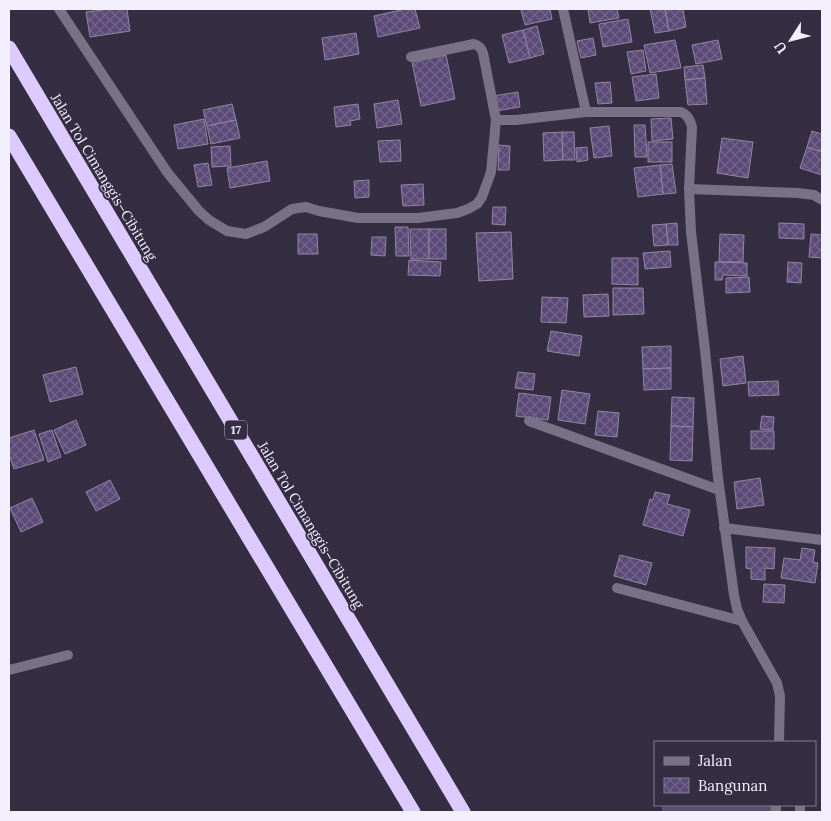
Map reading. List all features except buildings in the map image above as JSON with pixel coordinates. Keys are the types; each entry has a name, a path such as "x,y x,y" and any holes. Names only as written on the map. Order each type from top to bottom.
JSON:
{"highway":[{"name":"Jalan Tol Cimanggis–Cibitung","path":"9,48 463,812"},
{"path":"9,136 412,812"}],"street":[{"path":"59,9 167,172 199,212 227,230 246,234 264,227 292,208 306,207 358,218 418,218 457,213 468,210 477,204 482,197 491,172 496,120 481,48 474,44 411,57"},
{"path":"563,9 586,112"},
{"path":"496,120 516,120 586,112 680,112 685,114 690,120 692,127 689,189 690,232 724,528 737,609 777,684 780,696 779,741"},
{"path":"689,189 798,193 814,195 822,200"},
{"path":"529,421 719,490"},
{"path":"724,528 822,540"},
{"path":"617,588 742,621"},
{"path":"9,670 68,655"}],"shaded area":[{"path":"662,806 772,806 771,812 662,812"}]}
